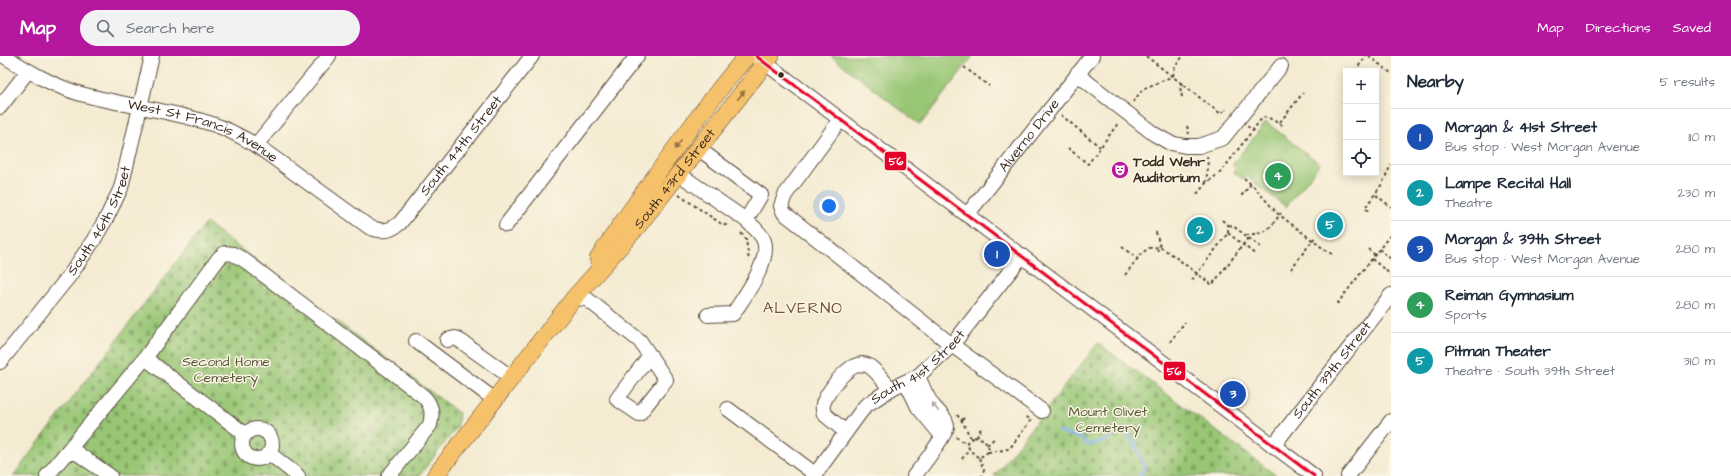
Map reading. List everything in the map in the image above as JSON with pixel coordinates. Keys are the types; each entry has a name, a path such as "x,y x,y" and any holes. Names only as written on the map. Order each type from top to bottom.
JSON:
{"main road":[{"name":"South 43rd Street","path":"574,298 618,228 701,114 747,56"},
{"name":"South 43rd Street","path":"435,476 574,298 629,236 699,149 717,126 764,58"},
{"path":"701,114 717,126"}],"street":[{"name":"West St Francis Avenue","path":"4,56 28,71 80,93 216,125 256,145 369,227 378,231 387,231"},
{"name":"South 46th Street","path":"0,362 70,275 93,241 121,188 152,56"},
{"path":"256,145 328,56"},
{"name":"South 44th Street","path":"387,231 394,229 400,223 532,56"},
{"path":"506,225 637,56"},
{"name":"Alverno Drive","path":"967,215 1092,56"},
{"path":"764,58 840,120 1314,476"},
{"path":"1078,74 1154,134 1170,143 1185,146 1198,146 1223,138 1281,66"},
{"path":"0,107 28,71"},
{"path":"840,120 785,195 781,206 784,213 952,345 1042,410"},
{"path":"699,149 761,195 740,225"},
{"path":"679,174 740,225 756,229 764,240 766,251 762,263 754,282 733,314 708,315"},
{"path":"47,476 145,358 219,258 225,253 233,254 244,260 411,386 430,403 432,415 430,425 389,476"},
{"name":"South 41st Street","path":"815,475 866,406 891,389 912,379 952,345 1022,256"},
{"name":"South 39th Street","path":"1273,446 1391,295"},
{"path":"574,298 587,299 640,341 650,355"},
{"path":"447,340 455,338 462,342 512,378"},
{"path":"416,341 495,400"},
{"path":"145,358 245,434"},
{"path":"846,432 824,414 822,406 827,396 847,369 858,364 868,366 891,389"},
{"path":"912,379 945,420 947,427 946,432 934,450 914,476"},
{"path":"728,409 815,475"},
{"path":"1348,476 1391,421"},
{"path":"254,429 259,429 268,434 272,444 270,454 262,459 256,460 247,457 241,443 245,434 254,429"},
{"path":"66,453 77,453 110,476"},
{"path":"270,454 298,476"}],"path":[{"path":"1146,56 1221,114 1225,109 1226,110"},
{"path":"1173,76 1175,67 1183,56"},
{"path":"1357,68 1366,56"},
{"path":"1369,56 1391,73"},
{"path":"964,67 989,86"},
{"path":"1182,83 1180,87 1182,97"},
{"path":"1280,122 1303,93"},
{"path":"1052,108 1100,147"},
{"path":"1197,194 1206,183 1221,172 1259,120 1264,117 1280,122 1284,126"},
{"path":"1244,124 1257,133"},
{"path":"1206,152 1208,166 1206,183"},
{"path":"1368,211 1365,208 1376,195 1391,165"},
{"path":"1244,178 1281,214 1312,240 1329,253 1335,254"},
{"path":"1241,194 1242,195 1251,184"},
{"path":"679,195 722,225 740,225 746,239 750,265"},
{"path":"1376,195 1391,207"},
{"path":"1247,236 1264,233 1270,229 1281,214"},
{"path":"1222,220 1228,225 1234,226 1262,248"},
{"path":"1192,280 1228,233 1228,225"},
{"path":"1156,232 1160,247"},
{"path":"1228,233 1256,255"},
{"path":"1337,304 1391,234"},
{"path":"1126,275 1138,259 1149,248 1160,247 1167,250 1212,285 1243,244 1247,236"},
{"path":"1291,269 1315,236"},
{"path":"1122,247 1138,259"},
{"path":"1156,252 1160,247"},
{"path":"1368,249 1375,255"},
{"path":"1379,249 1391,259"},
{"path":"1372,259 1391,275"},
{"path":"1170,342 1185,322"},
{"path":"1235,390 1230,397 1239,403 1244,397"},
{"path":"979,458 988,452 1010,448 1031,420 1024,415"},
{"path":"962,420 966,416"},
{"path":"977,437 981,428"},
{"path":"982,476 984,470 979,458 969,449 967,442 970,438 977,437 983,439 989,450 988,452"},
{"path":"987,445 995,438"},
{"path":"962,458 969,449"}],"green space":[{"path":"831,56 973,56 920,125"},
{"path":"1266,122 1320,164 1286,207 1246,176 1243,179 1233,172 1236,168 1232,165"},
{"name":"Second Home Cemetery","path":"206,223 459,413 457,427 419,476 13,476"},
{"name":"Mount Olivet Cemetery","path":"1098,343 1277,476 994,476"}],"waterway":[{"path":"1059,432 1081,438 1088,445 1105,441 1121,429 1125,431 1132,440 1145,467 1140,476"}],"transit line":[{"name":"56","path":"756,56 1314,476"}],"place":[{"name":"Todd Wehr Auditorium","path":"1120,170"},
{"name":"Reiman Gymnasium","path":"1278,176"},
{"name":"Pitman Theater","path":"1330,225"},
{"name":"Lampe Recital Hall","path":"1200,230"},
{"name":"Morgan & 41st Street","path":"997,254"},
{"name":"Morgan & 39th Street","path":"1233,394"}],"district":[{"name":"ALVERNO","path":"803,308"}]}
